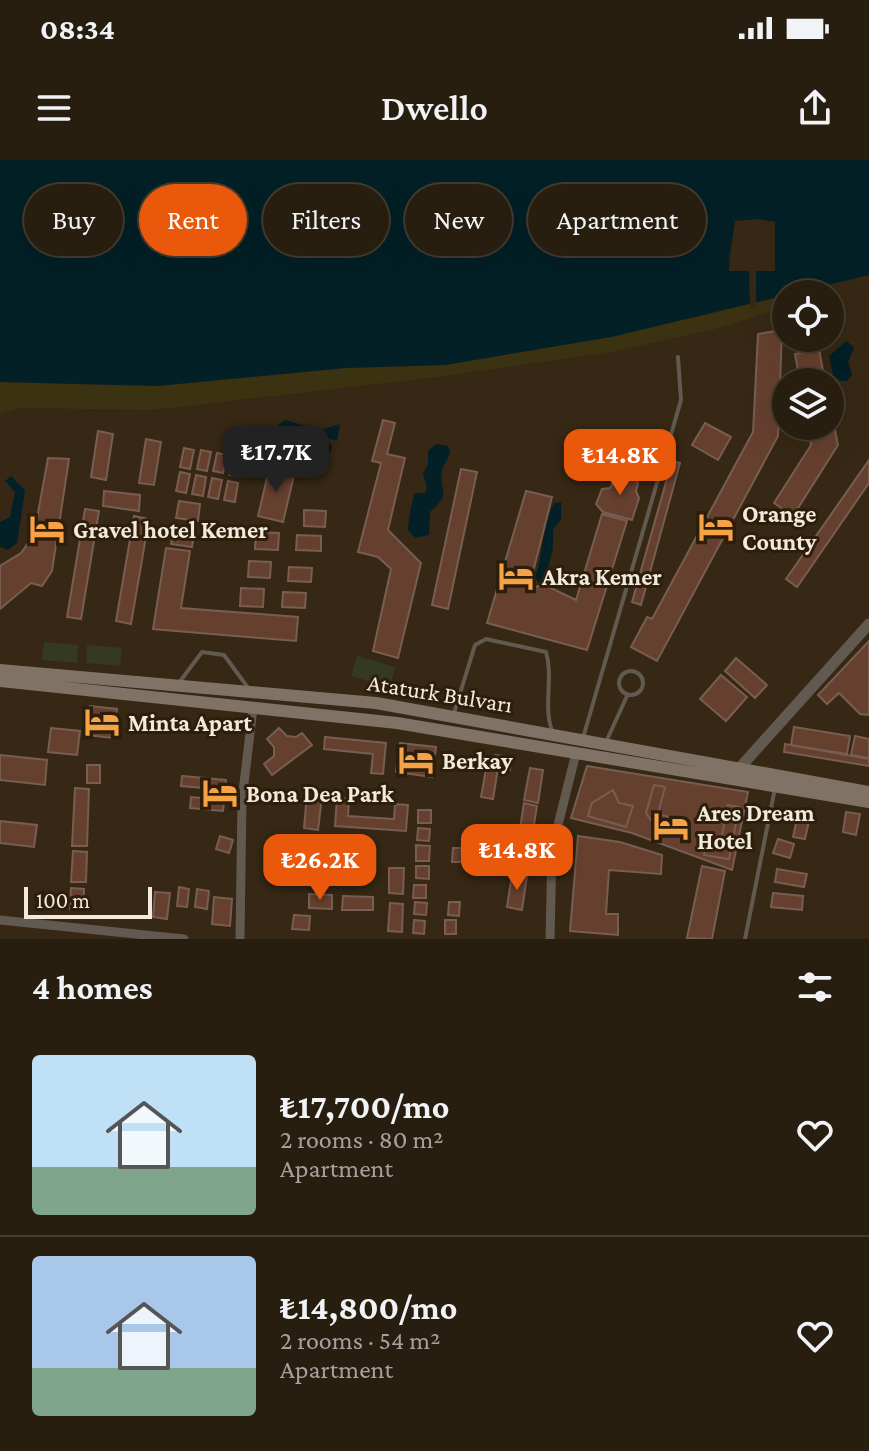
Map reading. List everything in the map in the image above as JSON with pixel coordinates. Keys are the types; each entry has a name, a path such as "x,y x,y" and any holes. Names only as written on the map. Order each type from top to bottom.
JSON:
{"main road":[{"name":"Ataturk Bulvarı","path":"0,670 376,703 605,744 776,786 869,802"},
{"name":"Ataturk Bulvarı","path":"0,681 397,723 576,753 869,792"}],"street":[{"path":"734,774 869,624"},
{"path":"240,939 242,800 253,708"},
{"path":"550,939 552,849 576,753"},
{"path":"0,920 184,939"}],"lane":[{"path":"582,740 681,400 678,357"},
{"path":"452,717 475,645 486,639 546,652 550,668 547,720 554,735"},
{"path":"176,686 202,652 224,655 252,692"},
{"path":"627,671 636,671 642,677 643,687 637,694 628,695 621,690 619,679 627,671"},
{"path":"605,744 628,695"},
{"path":"745,939 776,786"}],"green space":[{"path":"44,642 78,645 77,663 42,660"},
{"path":"87,645 122,648 120,666 86,663"},
{"path":"357,656 395,667 390,687 351,676"}],"sand":[{"path":"772,299 772,311 715,329 617,351 437,377 152,410 21,408 0,414 0,382 157,386 345,368 445,365 611,337"}],"water":[{"path":"0,160 869,160 869,275 844,281 772,280 772,298 611,337 445,365 345,368 157,386 0,382"},
{"path":"846,341 854,347 848,362 852,374 847,381 844,381 844,368 832,368 829,356 834,352 844,352"},
{"path":"285,420 320,430 340,424 337,441 325,437 332,446 331,452 321,453 314,459 303,456 303,440 297,437 289,441 282,456 274,449 278,440 276,427"},
{"path":"590,439 612,445 616,455 607,469 593,478 582,468 565,472 565,468 575,467 566,460 577,445"},
{"path":"436,444 448,446 450,453 442,471 444,493 430,512 429,535 415,538 408,530 411,505 415,493 425,493 427,488 423,473 428,465 428,451"},
{"path":"11,476 25,490 17,543 8,550 0,547 0,522 10,517 15,492 5,481"},
{"path":"561,502 561,520 553,529 553,549 544,582 538,582 535,577 547,521 554,503"}],"pier":[{"path":"757,219 775,222 775,271 756,271 756,307 750,308 749,271 729,271 730,255 735,221"}],"building":[{"name":"Orange County","path":"772,332 772,352 781,352 781,368 772,368 772,440 776,440 657,661 631,647 647,617 652,619 753,432 758,334"},
{"path":"820,352 822,368 798,368 795,354"},
{"path":"383,420 395,423 387,454 405,458 388,530 421,563 398,658 373,651 391,569 378,557 358,552 381,463 372,461"},
{"path":"705,423 731,437 718,460 692,445"},
{"path":"98,431 113,434 106,480 91,477"},
{"path":"146,439 161,442 154,485 139,483"},
{"path":"810,440 837,440 838,445 793,516 774,503 811,445"},
{"path":"184,448 194,450 190,469 180,467"},
{"path":"201,450 211,452 207,471 197,469"},
{"path":"217,453 227,455 223,473 213,471"},
{"path":"233,456 243,458 239,477 229,475"},
{"name":"Gravel hotel Kemer","path":"48,458 69,459 52,571 42,586 31,583 0,609 0,566 21,553 34,535"},
{"path":"869,460 869,483 797,587 786,579"},
{"path":"672,461 680,463 641,605 632,602"},
{"path":"270,465 295,471 283,522 258,516"},
{"path":"461,469 477,472 448,609 432,605"},
{"path":"180,472 190,474 186,493 176,491"},
{"path":"625,473 636,478 638,484 636,491 639,498 632,520 603,512 596,504 602,489 610,488 617,475"},
{"path":"196,475 206,477 203,496 192,494"},
{"path":"212,478 222,480 218,499 208,497"},
{"path":"228,481 238,483 235,502 224,500"},
{"path":"104,491 140,495 139,511 103,506"},
{"name":"Akra Kemer","path":"526,491 552,497 529,588 545,585 576,600 602,514 627,521 587,650 487,623"},
{"path":"179,501 200,504 198,521 176,518"},
{"path":"85,509 99,511 81,619 67,617"},
{"path":"304,510 326,511 325,527 304,526"},
{"path":"134,516 149,519 131,624 116,621"},
{"path":"174,526 195,529 192,547 171,544"},
{"path":"256,532 279,533 278,550 255,549"},
{"path":"297,535 321,536 321,551 296,550"},
{"path":"166,548 190,551 181,608 298,617 296,641 153,629"},
{"path":"249,561 271,562 270,578 248,577"},
{"path":"289,567 312,568 311,582 288,581"},
{"path":"241,588 264,589 263,607 240,606"},
{"path":"283,592 306,593 305,608 282,607"},
{"path":"869,641 869,715 860,714 839,693 827,704 818,695"},
{"path":"736,658 767,685 755,698 725,671"},
{"path":"721,675 747,697 726,721 700,699"},
{"name":"Minta Apart","path":"90,706 117,709 113,738 87,735"},
{"path":"794,727 850,736 847,754 791,745"},
{"path":"51,728 80,731 77,755 48,752"},
{"path":"279,728 287,736 296,737 302,733 312,745 272,775 264,764 274,756 274,747 267,739"},
{"path":"855,736 869,739 869,758 851,755"},
{"path":"325,737 386,743 383,774 371,773 373,754 324,749"},
{"name":"Berkay","path":"400,743 436,747 432,777 396,772"},
{"path":"785,744 869,759 869,766 784,752"},
{"path":"0,755 47,760 45,785 0,780"},
{"path":"495,755 512,757 510,770 498,768 493,799 481,797 487,764 494,765"},
{"path":"87,765 100,765 100,783 87,783"},
{"name":"Ares Dream Hotel","path":"587,766 748,792 732,870 632,833 571,818"},
{"path":"530,768 543,770 538,803 524,800"},
{"name":"Bona Dea Park","path":"182,776 226,780 223,811 190,808 191,797 214,799 215,789 181,786"},
{"path":"654,785 665,787 658,814 687,822 684,834 657,829 646,813"},
{"path":"75,788 89,789 87,846 72,846"},
{"path":"613,790 619,803 633,806 626,827 588,816 592,803"},
{"path":"307,794 322,796 318,830 304,828"},
{"path":"337,798 349,799 348,816 394,819 395,804 408,805 406,831 335,826"},
{"path":"524,803 537,806 532,837 519,835"},
{"path":"728,805 739,807 729,859 704,855 706,844 720,846"},
{"path":"799,809 811,812 805,839 793,837"},
{"path":"418,810 431,810 431,823 418,823"},
{"path":"846,812 860,814 856,835 843,832"},
{"path":"0,821 37,825 34,847 0,843"},
{"path":"418,828 430,829 429,841 417,840"},
{"path":"220,836 233,840 229,853 216,849"},
{"path":"578,836 620,842 662,855 661,874 609,870 606,914 618,914 618,935 570,931"},
{"path":"518,839 532,841 527,873 513,871"},
{"path":"778,839 794,844 790,858 773,853"},
{"path":"354,844 368,845 366,879 352,878"},
{"path":"416,845 430,846 429,861 416,861"},
{"path":"301,847 314,848 310,885 297,883"},
{"path":"453,848 463,848 463,862 452,862"},
{"path":"73,851 87,852 86,882 71,882"},
{"path":"416,866 429,866 429,879 416,878"},
{"path":"702,866 725,871 712,939 687,938"},
{"path":"389,868 404,868 403,894 389,893"},
{"path":"777,869 807,874 804,887 775,882"},
{"path":"512,874 527,876 522,910 507,907"},
{"path":"414,885 426,885 426,898 413,898"},
{"path":"179,887 189,889 187,907 177,906"},
{"path":"71,888 84,889 83,910 70,909"},
{"path":"197,889 209,891 207,909 195,907"},
{"path":"155,892 170,893 167,919 153,917"},
{"path":"773,893 803,896 802,910 771,907"},
{"path":"309,894 332,895 332,909 309,908"},
{"path":"343,896 373,897 373,910 342,910"},
{"path":"214,897 232,899 230,926 212,924"},
{"path":"415,902 427,903 426,915 414,914"},
{"path":"449,902 460,902 459,916 448,915"},
{"path":"390,903 403,904 402,932 388,931"},
{"path":"294,915 310,916 309,930 292,929"},
{"path":"414,920 425,921 424,934 413,933"},
{"path":"445,920 456,920 456,934 445,934"}],"place":[{"name":"Orange County","path":"716,527"},
{"name":"Gravel hotel Kemer","path":"47,529"},
{"name":"Akra Kemer","path":"516,576"},
{"name":"Minta Apart","path":"102,722"},
{"name":"Berkay","path":"416,760"},
{"name":"Bona Dea Park","path":"220,793"},
{"name":"Ares Dream Hotel","path":"671,826"}]}
